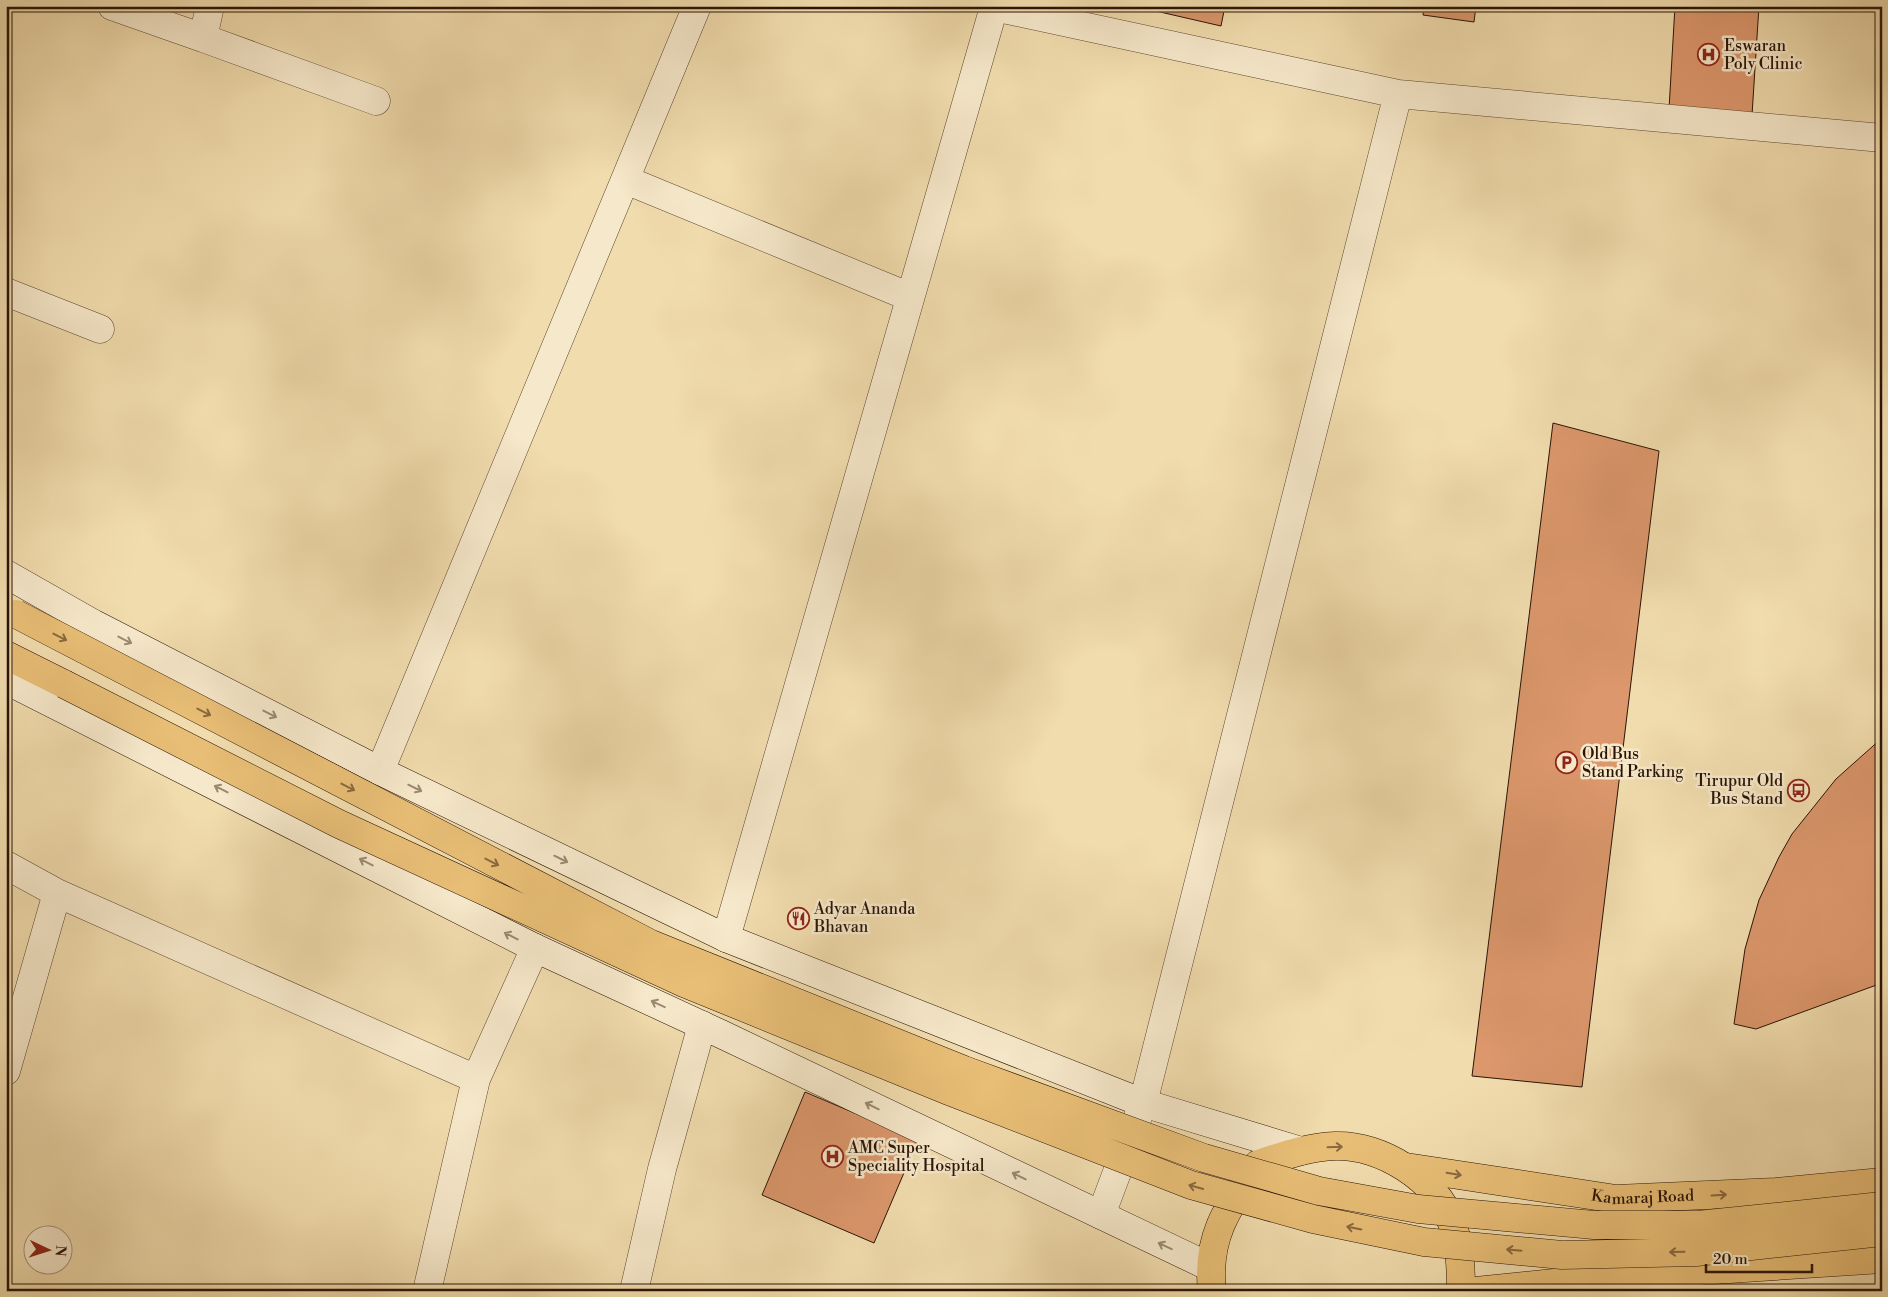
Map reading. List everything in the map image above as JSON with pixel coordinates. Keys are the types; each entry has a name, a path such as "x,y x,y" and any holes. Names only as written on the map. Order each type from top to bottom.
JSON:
{"main road":[{"path":"11,611 651,944 964,1070 1204,1158 1319,1191 1418,1209 1594,1225 1698,1225 1882,1206"},
{"path":"6,656 339,824 684,984 940,1088 1190,1185 1313,1219 1424,1242 1562,1255 1696,1252 1882,1232"},
{"path":"1211,1279 1218,1227 1258,1164 1301,1151 1337,1146 1373,1151 1406,1167 1432,1191 1452,1222 1461,1256 1461,1291"},
{"name":"Kamaraj Road","path":"1406,1167 1616,1199 1776,1192 1882,1182"},
{"path":"1594,1284 1612,1236 1616,1199"},
{"path":"1476,1291 1594,1284 1882,1259"}],"street":[{"path":"112,6 376,101"},
{"path":"203,38 210,6"},
{"path":"380,771 697,6"},
{"path":"726,938 994,6 1398,94 1882,138"},
{"path":"1101,1215 1143,1103 1398,94"},
{"path":"626,180 910,297"},
{"path":"6,292 100,329"},
{"path":"6,574 94,624 380,771 726,938 1143,1103 1301,1151"},
{"path":"6,680 535,948 702,1025 1101,1215 1211,1279"},
{"path":"6,865 57,893 476,1079"},
{"path":"6,1070 57,893"},
{"path":"427,1291 476,1079 535,948"},
{"path":"634,1291 662,1169 702,1025"}],"building":[{"path":"1134,6 1225,6 1221,26"},
{"path":"1424,6 1476,6 1474,22 1423,15"},
{"path":"1675,6 1759,6 1752,115 1669,109"},
{"name":"Old Bus Stand Parking","path":"1553,423 1659,451 1582,1087 1472,1076"},
{"path":"1882,738 1882,983 1756,1029 1734,1024 1745,949 1759,900 1779,857 1792,834 1836,779"},
{"path":"805,1092 918,1140 874,1243 762,1195"}],"place":[{"name":"Eswaran Poly Clinic","path":"1708,55"},
{"name":"Old Bus Stand Parking","path":"1566,763"},
{"name":"Tirupur Old Bus Stand","path":"1799,790"},
{"name":"Adyar Ananda Bhavan","path":"798,918"},
{"name":"AMC Super Speciality Hospital","path":"832,1157"}]}
